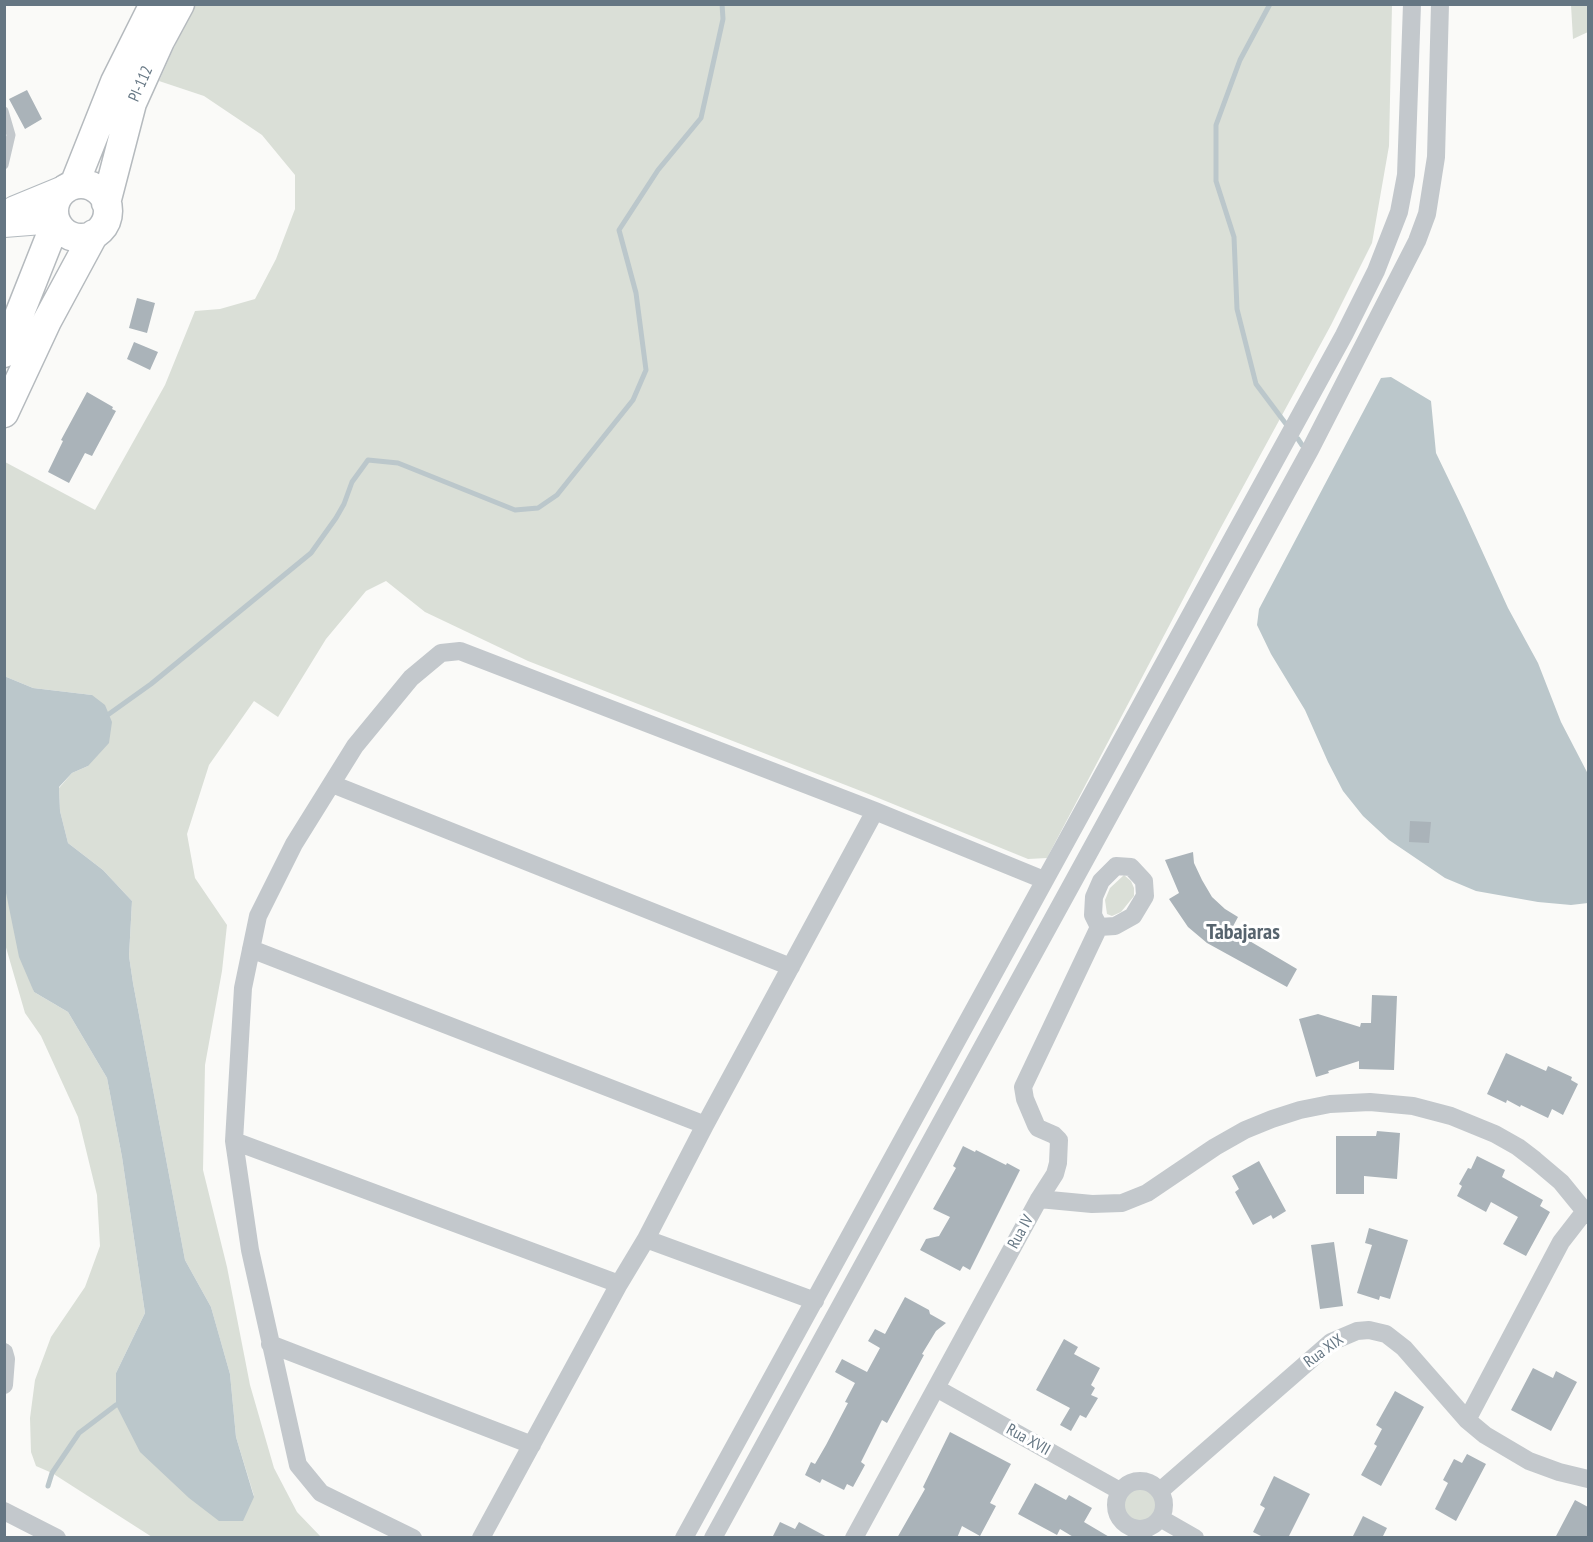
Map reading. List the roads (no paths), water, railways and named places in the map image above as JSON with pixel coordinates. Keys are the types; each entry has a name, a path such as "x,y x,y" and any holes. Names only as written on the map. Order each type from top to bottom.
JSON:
{"main road":[{"name":"PI-112","path":"4,353 56,221 54,212 56,201 70,187 85,159 115,82 154,4"},
{"name":"PI-112","path":"4,413 47,321 94,234 102,227 106,218 106,203 132,103 160,41 180,4"},
{"path":"5,215 70,187 91,186 100,193 106,203"},
{"path":"4,224 56,221 65,232 76,237 94,234"}],"street":[{"path":"684,1538 1339,345 1376,271 1399,212 1406,175 1412,4"},
{"path":"713,1538 1310,450 1417,241 1427,214 1436,157 1440,4"},
{"path":"1376,271 1397,281"},
{"path":"413,1538 321,1493 298,1465 250,1250 234,1141 243,988 258,916 294,844 355,746 411,678 441,653 460,651 875,811 1044,880"},
{"path":"332,784 791,967"},
{"path":"481,1538 619,1284 646,1239 875,811"},
{"path":"1070,833 1093,845"},
{"path":"1035,897 1058,909"},
{"name":"Rua IV","path":"855,1538 1039,1199 1055,1174 1059,1143 1054,1135 1036,1125 1023,1088 1099,927"},
{"path":"251,949 705,1125"},
{"path":"1039,1199 1092,1204 1122,1203 1147,1193 1215,1147 1245,1130 1300,1110 1330,1104 1370,1102 1413,1106 1451,1116 1495,1134 1518,1147 1561,1182 1587,1213 1561,1242 1467,1420"},
{"path":"234,1141 619,1284"},
{"path":"646,1239 815,1300"},
{"name":"Rua XIX","path":"1160,1491 1331,1342 1358,1331 1369,1330 1386,1334 1399,1343 1467,1420 1485,1435 1529,1461 1588,1479"},
{"path":"270,1344 532,1445"},
{"path":"4,1352 4,1385"},
{"name":"Rua XVII","path":"936,1388 1120,1491"},
{"path":"1140,1481 1148,1482 1160,1491 1164,1505 1160,1518 1155,1524 1142,1529 1124,1531 1118,1514 1117,1498 1120,1491 1125,1486 1140,1481"},
{"path":"4,1511 57,1538"},
{"path":"1160,1518 1195,1538"}],"lane":[{"path":"4,111 11,135 4,165"}],"waterway":[{"path":"109,714 151,684 311,553 336,518 352,482 368,460 398,463 515,510 538,508 557,495 633,400 646,370 636,293 619,230 658,170 701,118 723,19 722,4"},
{"path":"1270,4 1240,60 1216,125 1216,181 1234,237 1237,309 1256,384 1286,424"},
{"path":"1298,439 1302,445"},
{"path":"48,1486 52,1473 79,1433 116,1405"}],"district":[{"name":"Tabajaras","path":"1243,933"}]}
